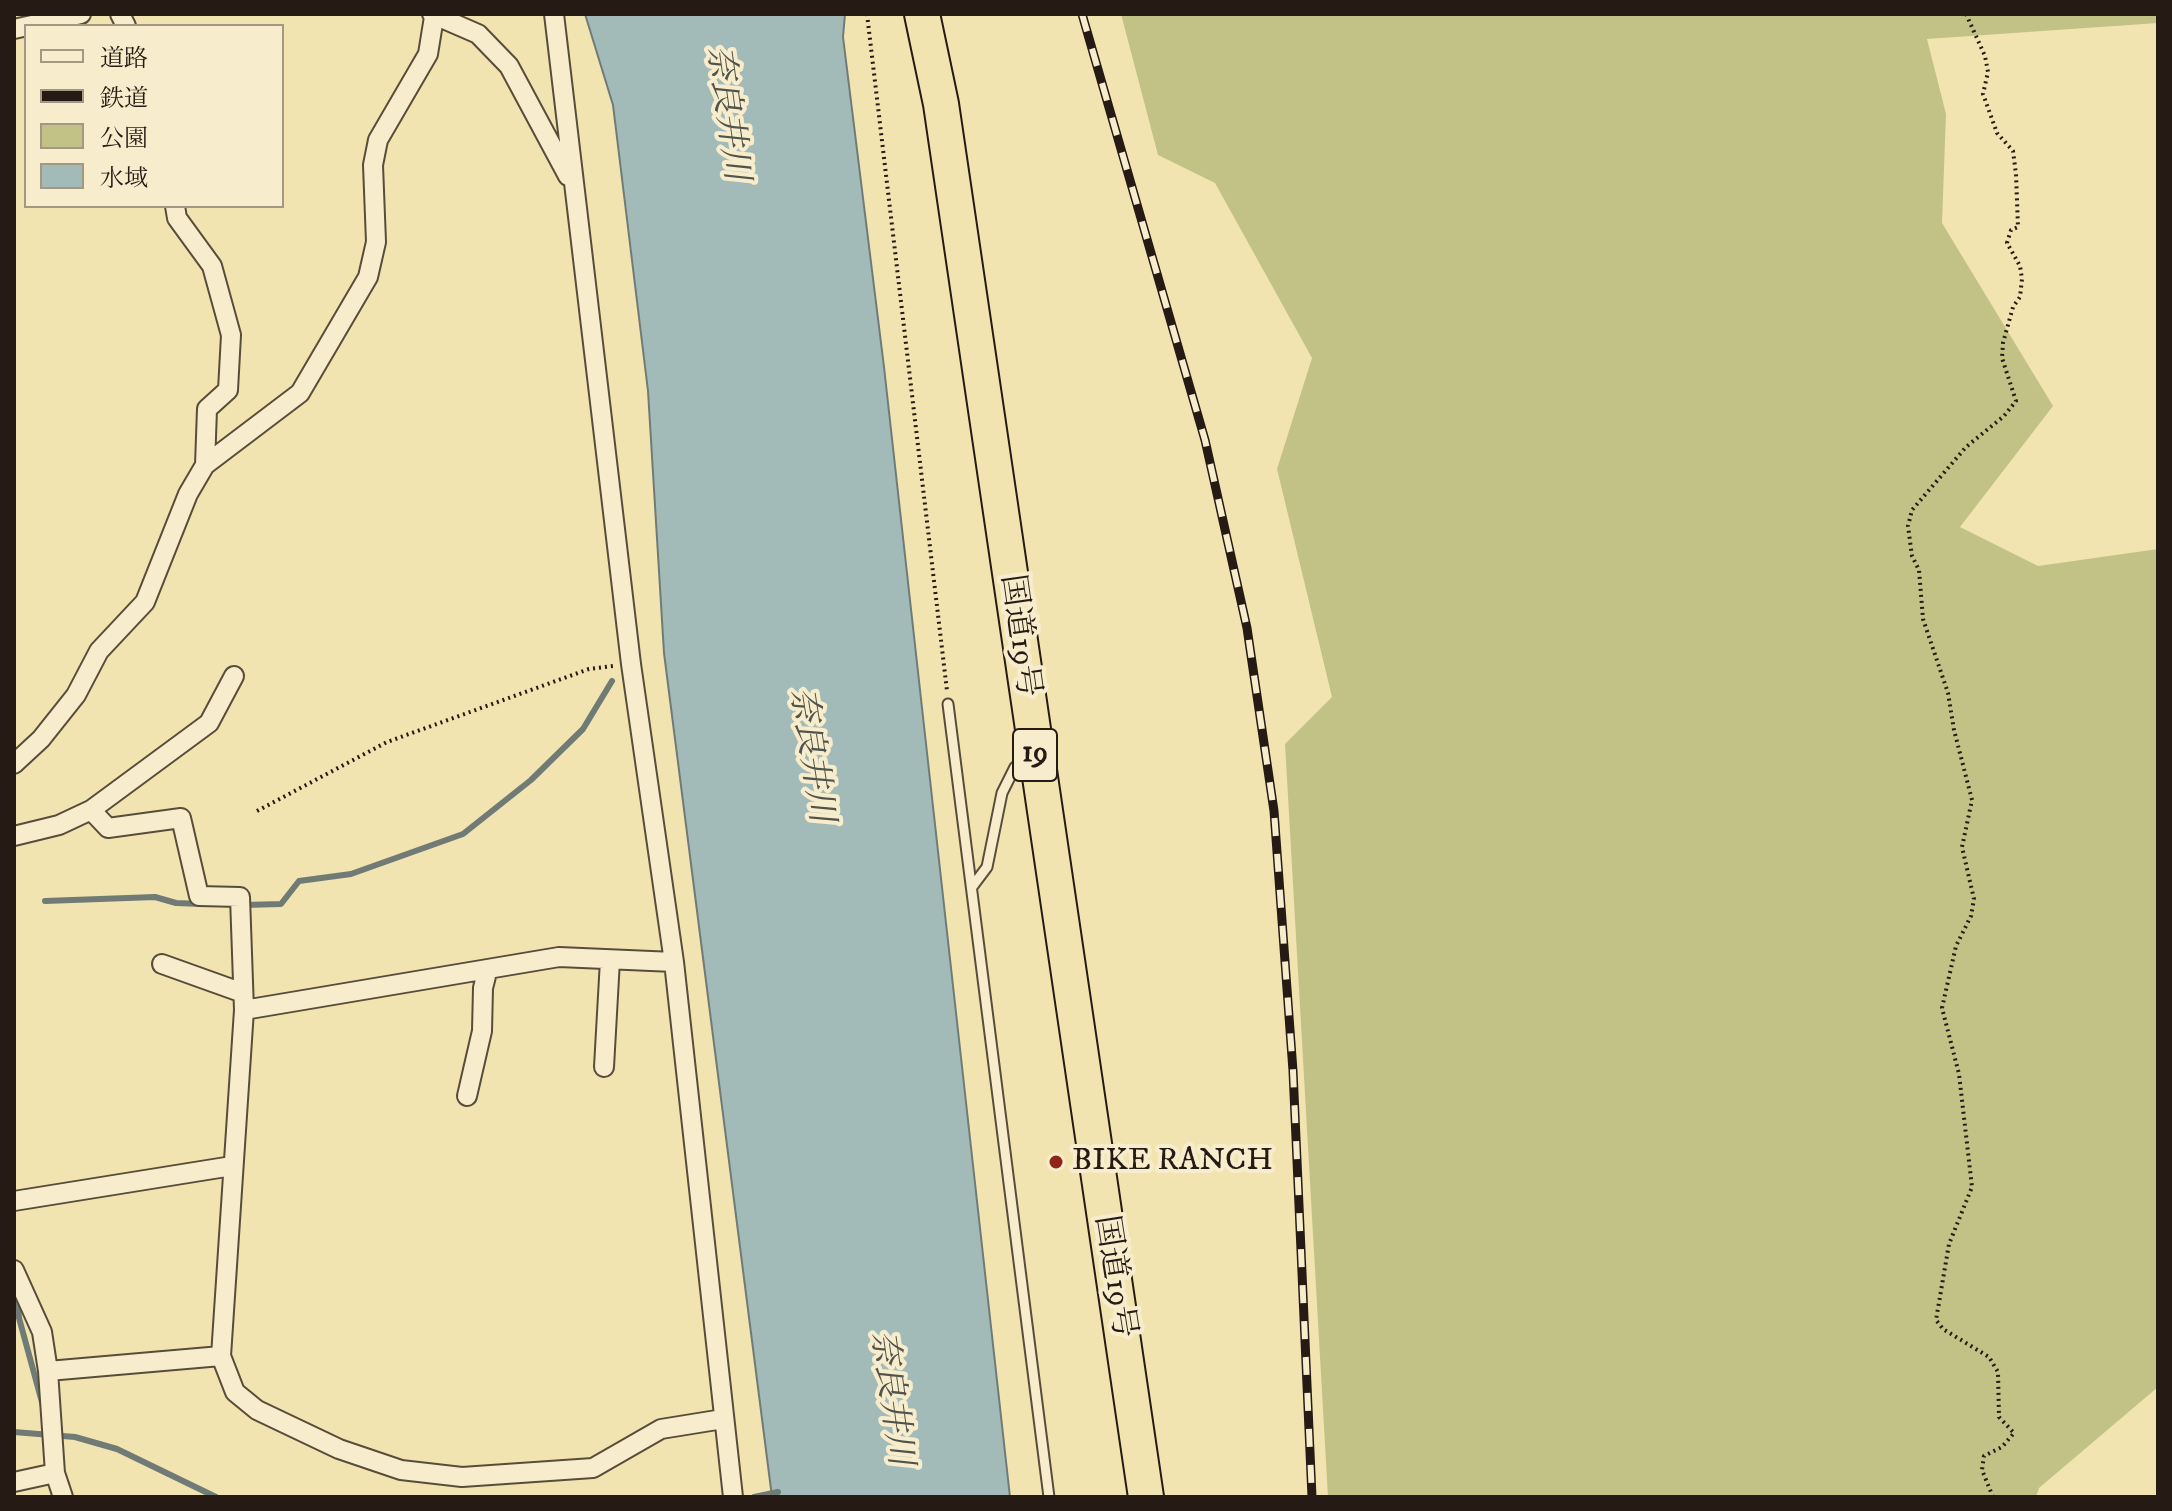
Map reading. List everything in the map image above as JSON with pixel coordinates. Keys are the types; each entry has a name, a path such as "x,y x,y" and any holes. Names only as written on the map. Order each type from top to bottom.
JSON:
{"highway":[{"name":"国道19号","path":"922,14 941,104 1146,1497"}],"street":[{"path":"36,24 81,14"},
{"path":"554,14 631,664 674,962 733,1497"},
{"path":"14,764 59,717 76,695 99,651 145,602 188,494 205,465 300,393 368,277 376,242 373,165 378,140 428,54 433,16 478,34 509,66 573,186"},
{"path":"175,208 177,218 212,266 231,335 228,390 207,409 205,465"},
{"path":"14,836 59,825 91,810 209,723 234,676"},
{"path":"91,810 108,828 181,818 199,896 240,897 243,1002 221,1356 235,1392 257,1410 339,1449 401,1470 462,1477 593,1468 661,1429 723,1419"},
{"path":"162,964 243,1002 487,972 559,957 674,962"},
{"path":"604,1067 610,960"},
{"path":"467,1096 482,1031 483,988 487,972"},
{"path":"14,1201 232,1166"},
{"path":"14,1270 42,1332 55,1473 63,1497"},
{"path":"48,1371 221,1356"},
{"path":"14,1482 55,1473"}],"lane":[{"path":"948,704 1049,1497"},
{"path":"972,887 987,867 1002,793 1015,767 1034,752"}],"path":[{"path":"867,14 948,704"},
{"path":"1966,14 1985,56 1988,72 1983,94 1997,133 2013,151 2016,174 2018,227 2011,230 2007,243 2020,266 2022,279 2020,297 2013,307 2003,343 2002,358 2016,401 2004,416 1966,447 1912,510 1908,526 1912,556 1919,570 1923,619 1948,693 1972,800 1962,847 1974,899 1971,916 1956,946 1942,1008 1959,1074 1972,1187 1949,1244 1936,1320 1953,1336 1989,1357 1998,1372 1999,1417 2014,1433 2002,1447 1984,1456 1982,1470 1993,1497"},
{"path":"257,811 387,742 589,669 631,664"}],"green space":[{"path":"1121,14 2158,14 2158,23 1927,39 1946,114 1942,223 2053,406 1960,527 2038,566 2158,549 2158,1387 2039,1488 2036,1497 1328,1497 1285,744 1332,697 1277,469 1312,358 1215,183 1158,155"}],"water":[{"name":"奈良井川","path":"585,14 845,14 843,37 884,367 1010,1497 772,1497 664,653 648,391 613,105"}],"waterway":[{"path":"244,905 281,904 299,881 351,874 463,834 531,780 583,729 612,681"},
{"path":"45,901 155,897 176,903 201,904"},
{"path":"17,1292 19,1318 43,1406"},
{"path":"14,1432 75,1437 117,1449 216,1497"},
{"path":"754,1497 778,1492"}],"railway":[{"path":"1082,14 1205,440 1247,628 1274,811 1293,1071 1312,1497"}],"place":[{"name":"BIKE RANCH","path":"1056,1162"}]}
